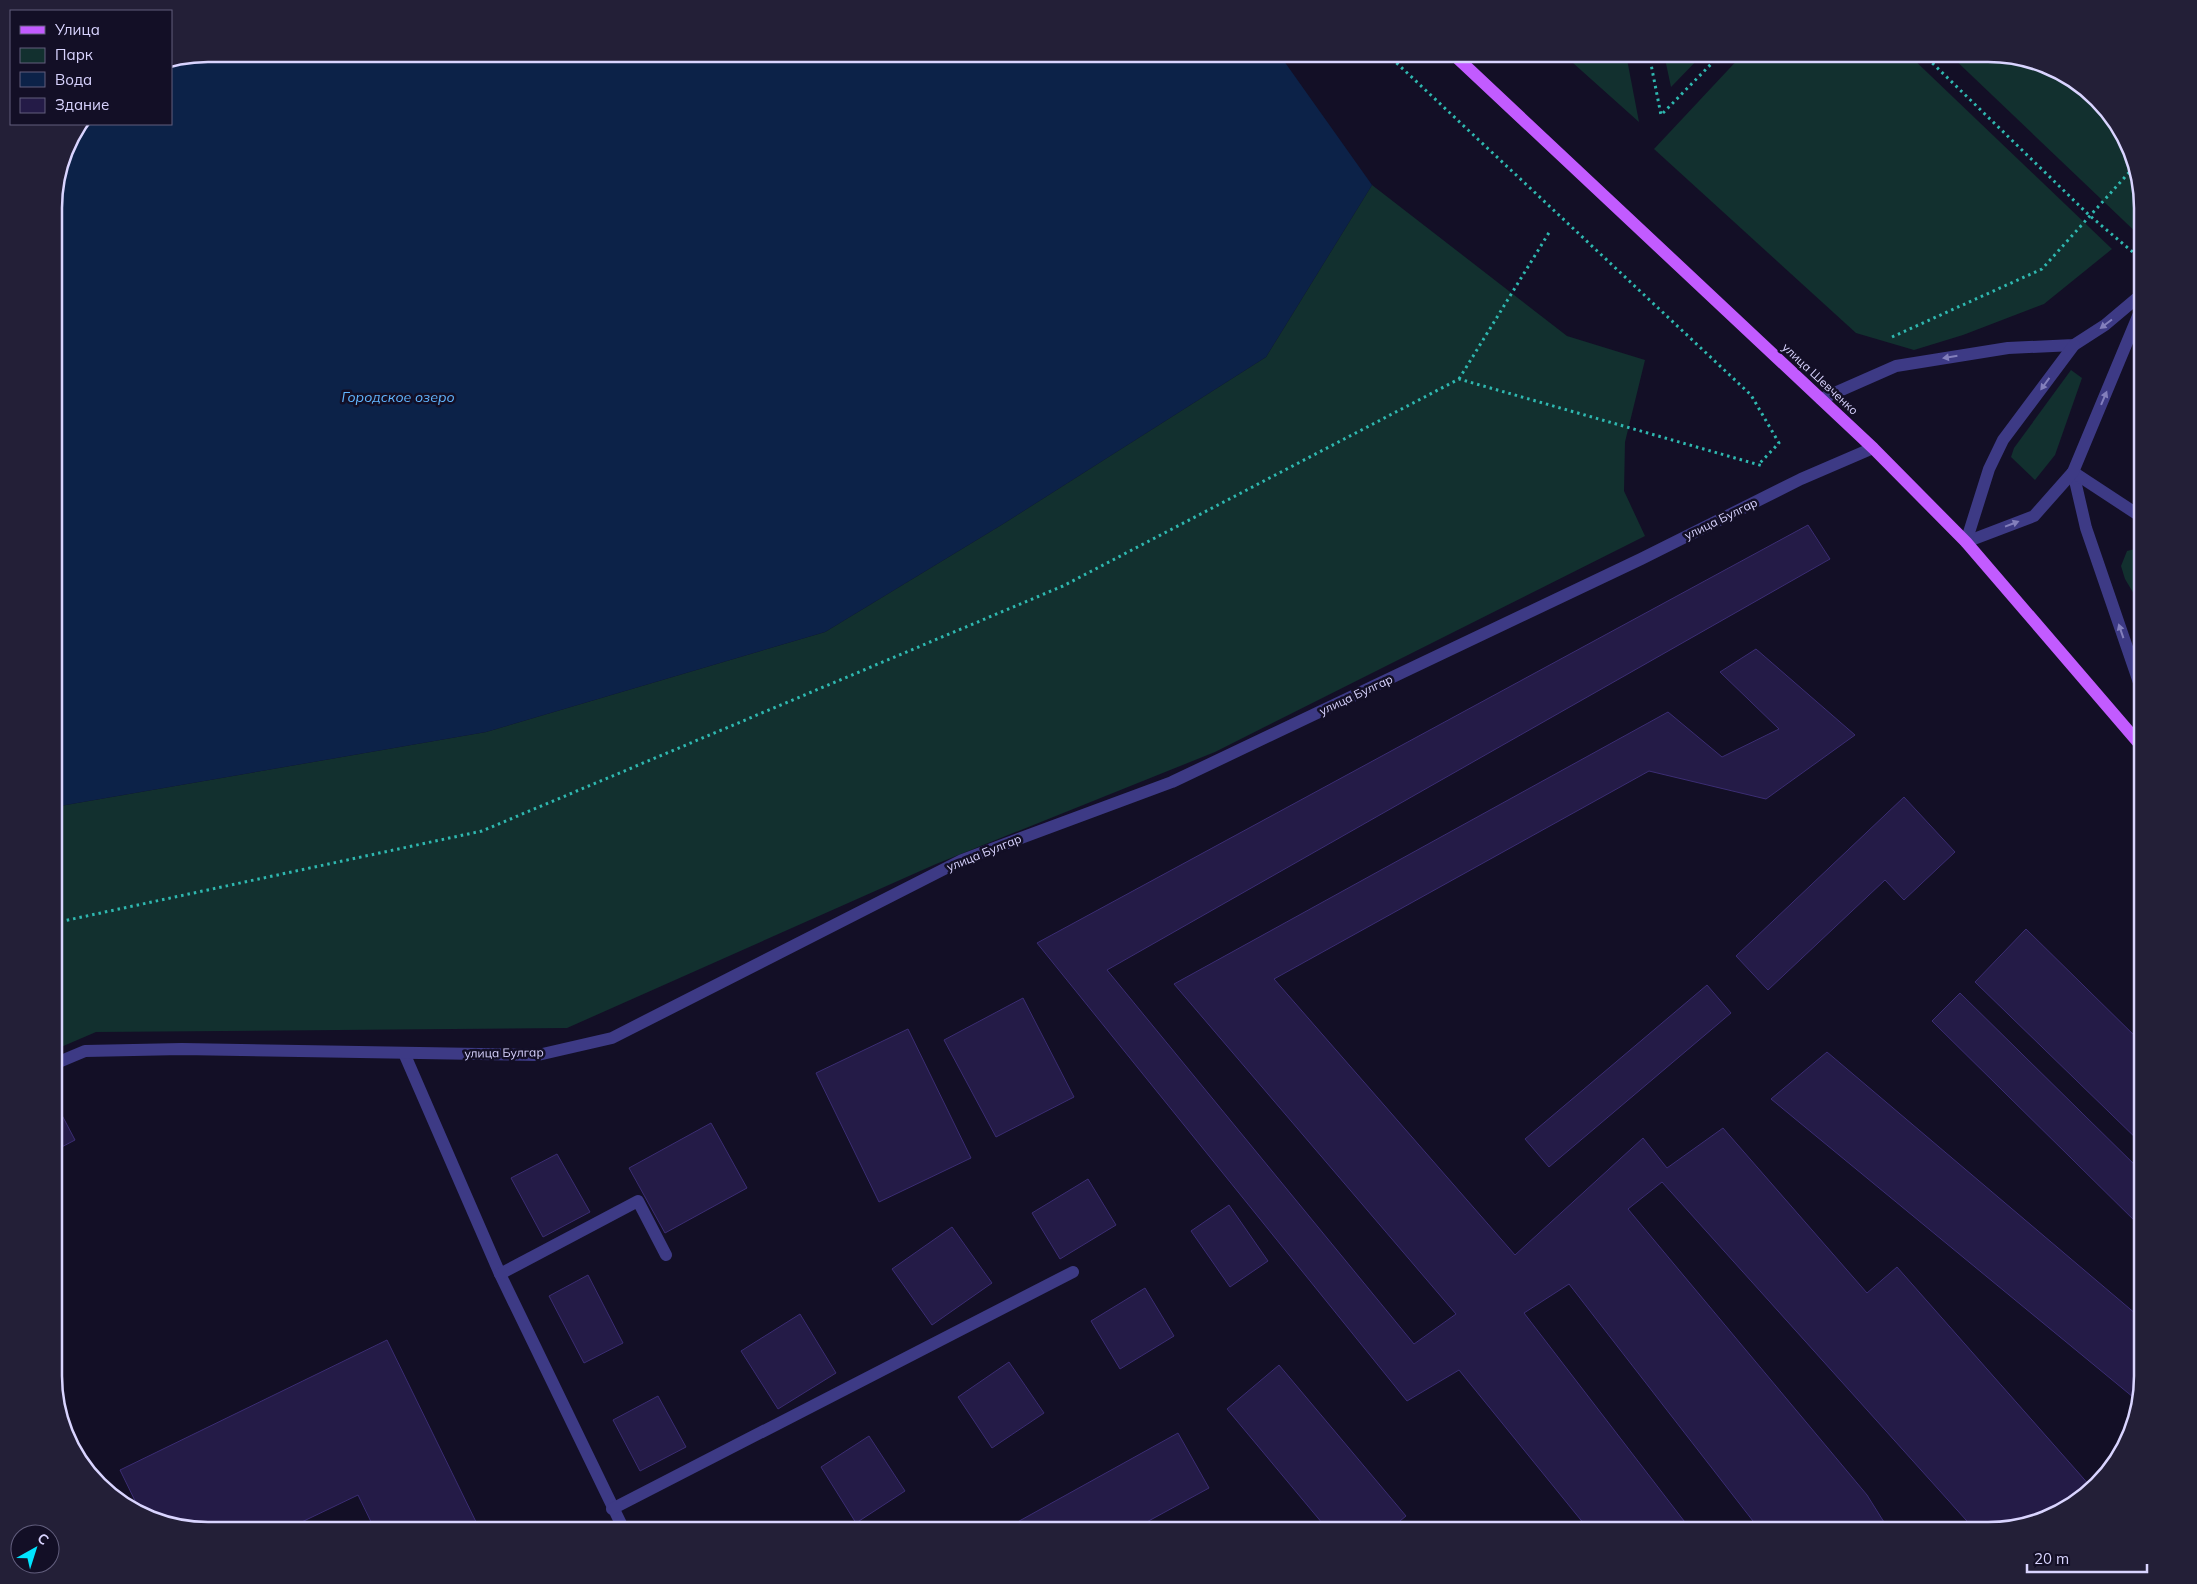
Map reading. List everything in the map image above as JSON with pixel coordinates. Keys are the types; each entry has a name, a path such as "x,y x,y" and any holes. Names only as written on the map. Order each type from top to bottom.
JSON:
{"main road":[{"name":"улица Шевченко","path":"1463,63 1873,448 1966,542 2134,738"}],"street":[{"path":"1966,542 1989,468 2004,440 2074,345 2105,325 2134,301"},
{"path":"1966,542 2034,516 2073,472 2134,326"},
{"path":"1821,398 1896,366 2008,348 2074,345"},
{"name":"улица Булгар","path":"63,1060 85,1051 182,1049 538,1055 612,1038 962,860 1172,782 1640,559 1801,480 1873,448"},
{"path":"2073,472 2134,512"},
{"path":"2073,472 2086,528 2134,668"},
{"path":"404,1053 500,1274 619,1522"},
{"path":"500,1274 638,1201 666,1255"},
{"path":"612,1509 1073,1272"}],"path":[{"path":"1397,63 1751,395 1779,443 1759,464"},
{"path":"1651,63 1661,115 1712,63"},
{"path":"1932,63 2090,215 2134,253"},
{"path":"1888,339 2042,269 2130,171"},
{"path":"63,921 482,831 1062,586 1459,379 1550,231"},
{"path":"1459,379 1759,464 1801,480"}],"green space":[{"path":"1573,63 1628,63 1639,122"},
{"path":"1666,63 1694,63 1671,87"},
{"path":"1735,63 1917,63 2112,249 2044,304 1963,335 1914,350 1856,333 1654,149"},
{"path":"1958,63 2008,64 2035,70 2062,82 2092,105 2115,135 2130,171 2133,189 2134,230"},
{"path":"1372,185 1567,336 1645,360 1625,442 1624,491 1645,536 1215,752 936,864 567,1028 96,1032 63,1046 63,805 486,732 825,632 1003,524 1266,357"},
{"path":"2071,370 2082,378 2055,455 2035,480 2011,457 2014,448"},
{"path":"2134,549 2134,594 2125,579 2121,566 2127,551"}],"water":[{"name":"Городское озеро","path":"208,63 1285,63 1372,185 1266,357 1003,524 825,632 486,732 63,805 63,199 67,171 82,135 89,125 172,125 172,67"}],"building":[{"path":"1808,525 1830,559 1107,970 1414,1344 1456,1314 1174,984 1668,712 1722,757 1779,729 1720,672 1756,649 1855,735 1766,799 1649,771 1274,979 1515,1255 1643,1138 1667,1168 1723,1128 1867,1293 1897,1267 2087,1483 2070,1497 2026,1517 1989,1522 1968,1522 1662,1182 1628,1209 1867,1495 1884,1522 1754,1522 1569,1284 1524,1313 1685,1522 1582,1522 1459,1370 1407,1401 1037,943"},
{"path":"1904,797 1955,852 1904,900 1885,880 1768,990 1736,956"},
{"path":"2026,929 2134,1035 2134,1136 1975,982"},
{"path":"1707,985 1731,1013 1549,1167 1525,1139"},
{"path":"1960,993 2134,1164 2134,1220 1932,1021"},
{"path":"1023,998 1074,1097 996,1137 944,1040"},
{"path":"908,1029 971,1158 879,1202 816,1073"},
{"path":"1827,1052 2134,1312 2133,1397 1771,1099"},
{"path":"63,1117 75,1140 63,1146"},
{"path":"711,1123 747,1188 665,1233 629,1168"},
{"path":"557,1154 590,1212 543,1237 511,1178"},
{"path":"1088,1179 1116,1225 1060,1259 1032,1213"},
{"path":"1229,1205 1268,1261 1230,1287 1191,1231"},
{"path":"952,1227 992,1283 932,1325 892,1269"},
{"path":"588,1275 623,1343 584,1363 549,1296"},
{"path":"1145,1288 1174,1336 1120,1369 1091,1321"},
{"path":"800,1314 836,1373 778,1409 741,1351"},
{"path":"387,1340 476,1522 371,1522 358,1495 302,1522 208,1522 189,1520 171,1517 136,1502 120,1470"},
{"path":"1009,1362 1044,1413 992,1448 958,1397"},
{"path":"1279,1365 1406,1516 1399,1522 1321,1522 1227,1409"},
{"path":"658,1396 686,1447 640,1471 613,1420"},
{"path":"1178,1433 1209,1488 1147,1522 1017,1522"},
{"path":"869,1436 905,1491 855,1522 821,1467"}]}
